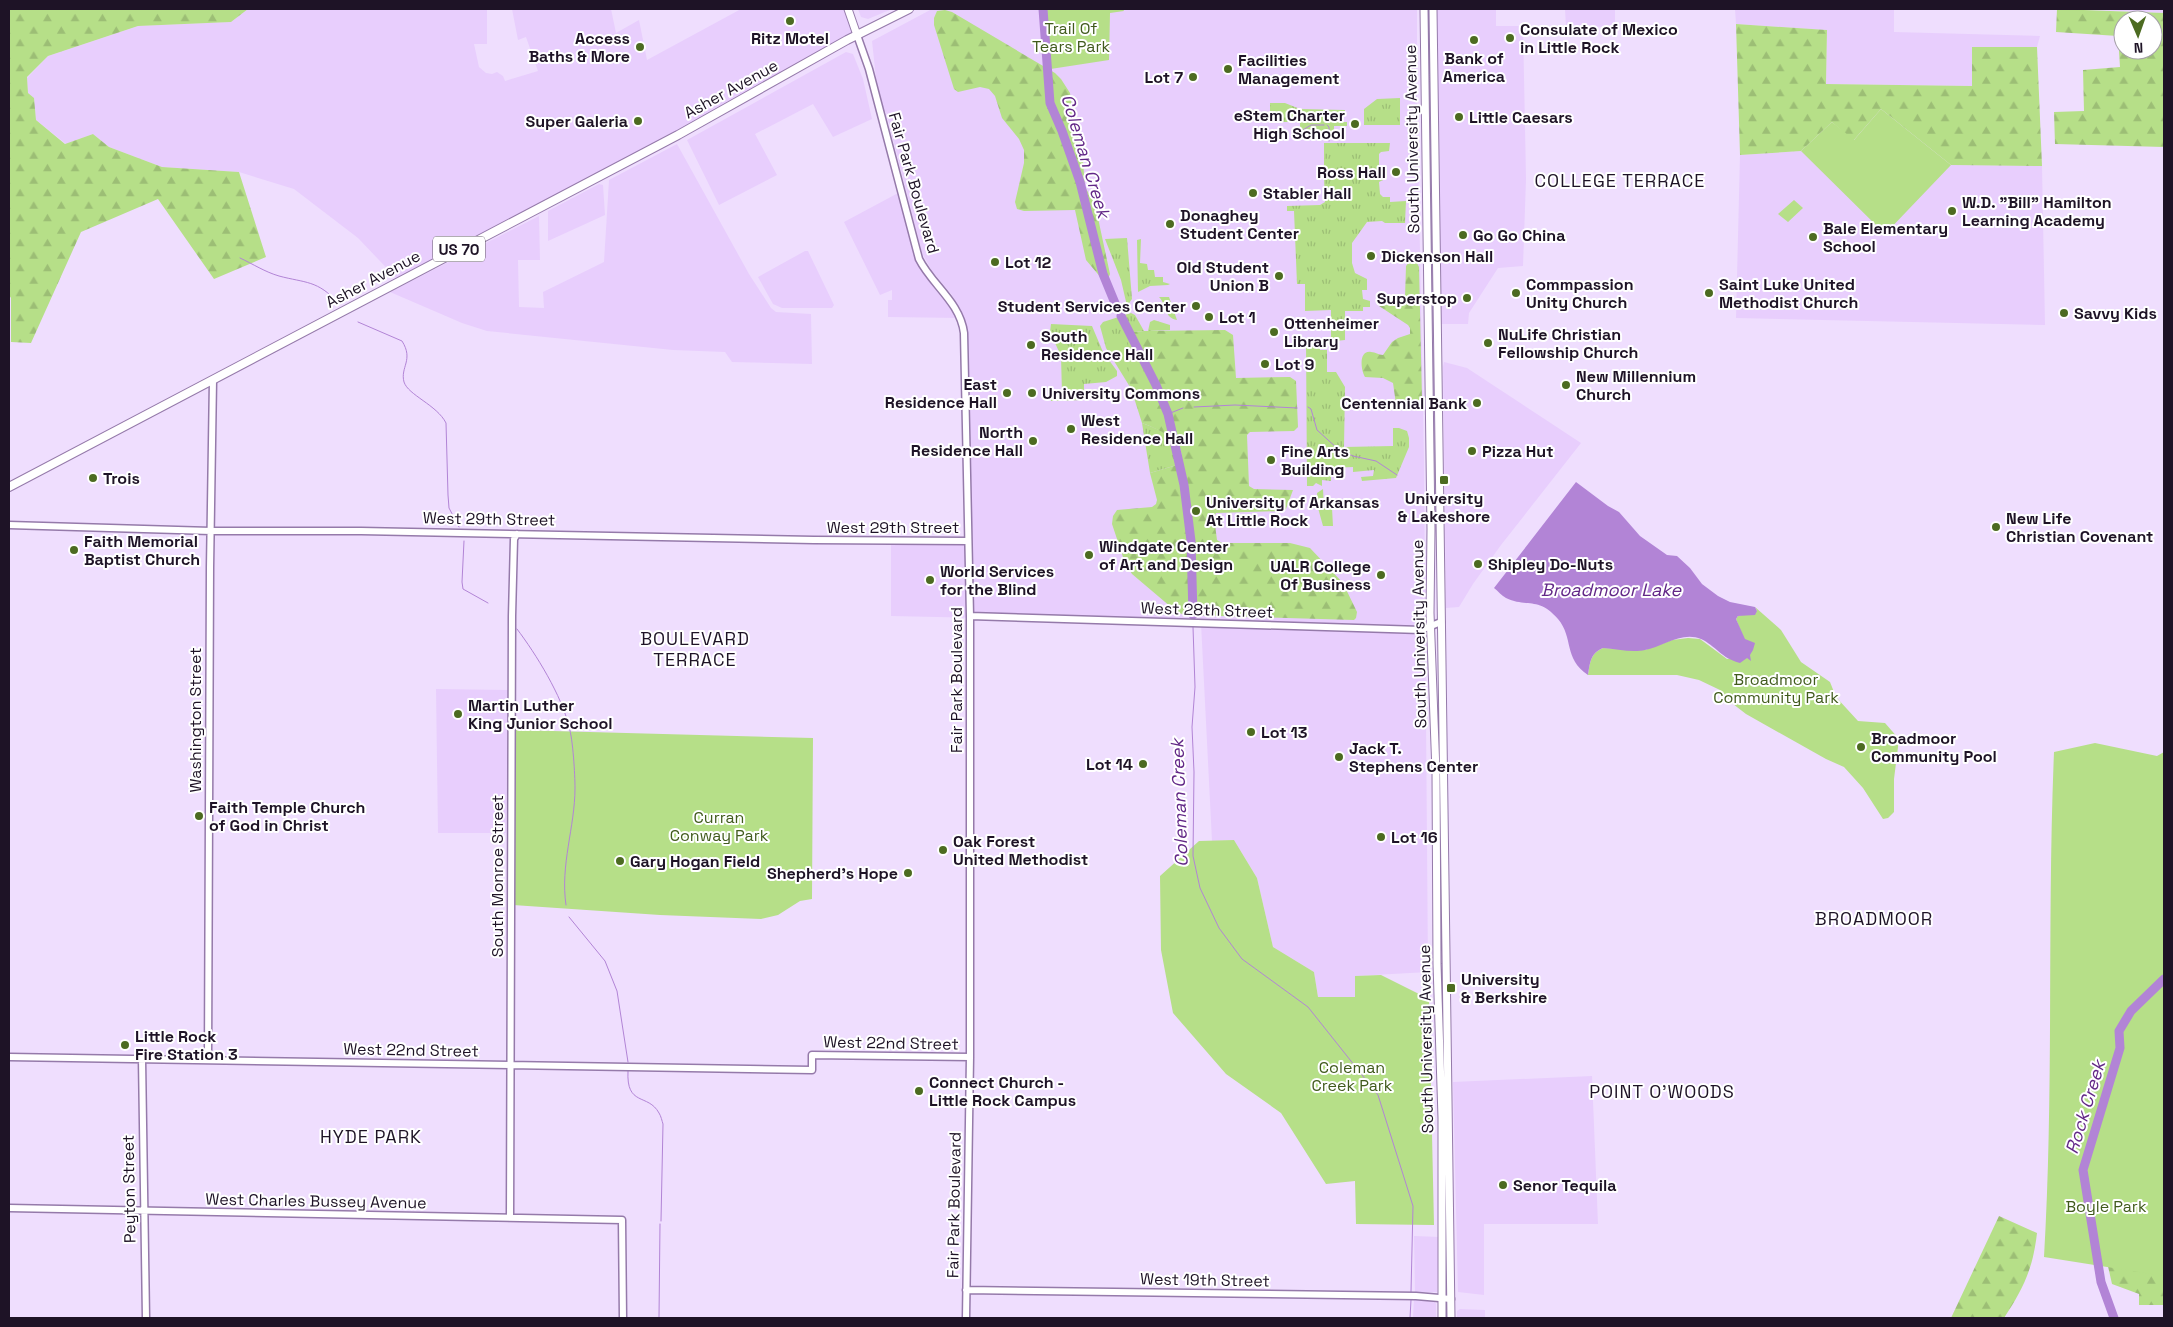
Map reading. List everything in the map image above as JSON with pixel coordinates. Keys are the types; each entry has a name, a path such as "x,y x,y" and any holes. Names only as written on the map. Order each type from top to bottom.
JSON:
{"main road":[{"path":"848,9 857,35"},
{"name":"Asher Avenue","path":"9,487 678,135 857,35 909,9"},
{"name":"South University Avenue","path":"1424,9 1432,529 1431,625 1436,772 1442,1318"},
{"name":"South University Avenue","path":"1434,9 1451,1318"}],"street":[{"name":"Fair Park Boulevard","path":"857,35 869,69 918,258 929,278 947,295 956,309 963,328 970,616 970,1057 966,1318"},
{"name":"Washington Street","path":"208,1060 211,530 214,380"},
{"name":"West 29th Street","path":"9,525 211,530 361,530 814,540 968,540"},
{"name":"South Monroe Street","path":"510,1218 512,616 514,539 517,534"},
{"name":"West 28th Street","path":"970,616 1009,619 1198,622 1267,626 1421,630 1441,622"},
{"name":"West 22nd Street","path":"9,1057 812,1070 812,1055 970,1057"},
{"name":"Peyton Street","path":"142,1059 146,1318"},
{"name":"West Charles Bussey Avenue","path":"9,1208 622,1220 623,1318"},
{"name":"West 19th Street","path":"966,1290 1416,1296 1451,1299"}],"shaded area":[{"path":"248,9 487,9 487,44 474,44 479,67 486,73 492,74 497,72 503,76 505,81 538,71 526,37 518,40 512,9 611,9 616,33 639,20 647,60 741,9 848,9 857,35 399,281 358,238 294,189 239,172 162,167 109,147 93,134 66,144 36,120 34,99 28,93 27,78 48,56 138,26 231,22"},
{"path":"858,9 892,9 868,19 861,17"},
{"name":"University of Arkansas At Little Rock","path":"932,9 1040,9 1043,56 1048,9 1417,9 1424,459 1428,972 1356,976 1356,997 1318,997 1314,972 1273,947 1257,878 1234,840 1212,841 1201,623 891,616 891,540 968,540 964,319 952,295 932,271 922,253 886,112 880,115 872,41"},
{"path":"1433,9 1496,9 1496,26 1523,26 1526,179 1523,266 1498,268 1469,313 1468,324 1437,324"},
{"path":"1565,9 1615,9 1615,27 1566,26"},
{"path":"1735,9 1894,9 1894,32 2040,36 2037,47 1972,47 1972,86 1826,84 1827,30 1736,24"},
{"path":"2077,9 2164,9 2164,13 2163,10"},
{"path":"846,52 853,54 863,79 872,119 833,137 813,104 755,134 777,175 719,205 687,140"},
{"path":"677,144 749,274 771,308 776,312 811,314 812,364 732,362 725,352 673,350 487,331 462,323 390,292 539,216 540,260 518,260 519,307 544,308 543,292 604,262 609,180"},
{"path":"1801,151 1951,165 2042,166 2045,325 1736,318 1740,155"},
{"path":"599,184 603,185 605,215 548,241 548,211"},
{"path":"900,192 919,259 960,318 888,317 888,300 892,300 892,290 880,295 844,222"},
{"path":"808,251 834,305 832,308 782,308 773,304 758,277"},
{"path":"1444,362 1467,368 1581,443 1501,545 1459,607 1446,608 1443,367"},
{"path":"436,689 508,690 506,833 438,833"},
{"path":"1592,1076 1598,1224 1484,1224 1484,1295 1458,1292 1453,1082"},
{"path":"1414,1236 1439,1237 1437,1292 1415,1292"},
{"path":"1414,1299 1433,1299 1436,1304 1436,1318 1413,1318"},
{"path":"1460,1309 1485,1310 1485,1318 1457,1318 1457,1311"}],"green space":[{"path":"9,9 248,9 231,22 138,26 48,56 27,77 28,93 34,98 36,120 65,144 93,134 109,147 162,167 239,172 266,257 214,279 158,199 81,232 31,343 11,342 11,298 9,295"},
{"name":"Trail Of Tears Park","path":"1040,9 1123,9 1124,11 1110,13 1109,60 1044,70"},
{"path":"2057,9 2113,11 2113,36 2056,32"},
{"path":"945,10 952,12 1055,73 1070,93 1075,127 1082,148 1085,187 1095,204 1110,274 1108,279 1102,279 1086,260 1075,210 1024,211 1017,209 1015,202 1024,163 1024,150 1019,139 1002,118 995,96 989,89 980,87 958,92 954,89 934,25 937,11"},
{"path":"2164,13 2164,147 2055,144 2054,112 2084,111 2083,70 2120,67 2120,60 2163,60"},
{"path":"1736,24 1827,30 1826,84 1972,86 1972,47 2037,47 2042,166 1951,165 1881,109 1853,141 1832,122 1801,151 1740,155"},
{"path":"1400,98 1400,125 1364,125 1364,109 1377,99"},
{"path":"1270,103 1285,103 1300,109 1345,110 1345,113 1332,113 1332,122 1347,122 1347,126 1334,126 1334,131 1332,131 1334,136 1327,136 1326,131 1300,131 1300,122 1270,122"},
{"path":"1881,109 1951,165 1885,234 1801,151 1832,122 1854,140"},
{"path":"1324,143 1390,143 1389,151 1379,154 1379,169 1387,170 1387,178 1379,182 1380,194 1383,197 1390,197 1390,202 1406,201 1405,223 1367,222 1352,243 1352,263 1355,273 1367,279 1367,290 1362,290 1363,299 1370,301 1370,307 1363,307 1363,311 1345,311 1345,340 1327,342 1327,345 1320,346 1320,350 1327,350 1327,372 1336,372 1345,387 1344,447 1393,446 1393,428 1399,428 1407,431 1409,447 1396,478 1362,481 1361,477 1373,476 1374,470 1353,472 1353,467 1331,468 1331,481 1322,480 1322,486 1316,483 1313,486 1307,486 1306,340 1331,339 1331,310 1305,311 1305,284 1297,284 1294,211 1287,211 1287,206 1320,205 1325,202 1324,177 1327,177 1327,168 1324,167"},
{"path":"1794,200 1803,208 1788,222 1778,214"},
{"path":"1127,238 1132,299 1127,306 1121,280 1105,239"},
{"path":"1141,239 1140,263 1147,264 1148,270 1154,270 1155,277 1163,277 1163,282 1170,284 1150,286 1138,292 1137,240"},
{"path":"1410,261 1416,261 1419,267 1422,399 1419,408 1403,409 1396,404 1393,383 1383,378 1365,377 1362,370 1362,357 1367,352 1383,355 1392,342 1410,334 1408,325 1379,306 1399,303 1405,297 1406,266"},
{"path":"1159,297 1169,297 1177,320 1170,317"},
{"path":"1131,313 1135,315 1144,331 1134,332 1129,378 1130,387 1106,348 1100,326 1103,322"},
{"path":"1154,320 1170,325 1170,330 1148,331 1150,322"},
{"path":"1051,324 1092,326 1103,352 1117,371 1117,376 1106,382 1084,384 1084,400 1051,401 1051,394 1062,394 1061,356 1050,332"},
{"path":"1225,330 1233,335 1236,378 1290,377 1296,381 1298,427 1294,431 1250,432 1247,435 1249,486 1254,489 1293,490 1286,509 1283,511 1216,513 1214,517 1217,540 1222,543 1290,543 1310,548 1343,583 1357,612 1354,620 1187,615 1178,613 1132,574 1125,563 1112,524 1113,516 1117,510 1152,507 1156,504 1157,500 1150,473 1177,465 1181,457 1181,450 1172,438 1142,423 1129,382 1128,339 1134,332 1144,331"},
{"path":"1142,423 1172,438 1181,456 1177,465 1150,473"},
{"path":"1323,489 1324,508 1332,508 1333,526 1323,526 1318,508 1317,493"},
{"name":"Broadmoor Community Park","path":"1755,607 1781,630 1801,662 1830,682 1836,697 1858,721 1885,723 1899,739 1894,779 1894,812 1888,818 1883,819 1863,788 1844,767 1826,759 1746,714 1720,690 1699,680 1677,675 1588,675 1593,656 1603,648 1645,650 1672,640 1688,638 1700,639 1727,659 1750,655 1736,619 1738,616 1757,611"},
{"name":"Curran Conway Park","path":"516,730 813,738 812,899 800,901 778,915 761,919 660,915 513,905"},
{"name":"Boyle Park","path":"2095,743 2157,756 2164,752 2164,1276 2044,1257 2049,1131 2054,752"},
{"name":"Coleman Creek Park","path":"1234,840 1257,878 1273,947 1314,972 1318,997 1355,997 1355,976 1381,975 1429,999 1434,1225 1356,1224 1355,1181 1326,1184 1281,1113 1226,1074 1173,1013 1161,950 1160,876 1199,841"},
{"path":"2164,1175 2164,1305 2139,1305 2139,1294 2112,1284 2096,1213"},
{"path":"1999,1216 2037,1233 2030,1268 2022,1288 2004,1318 1951,1318"}],"water":[{"name":"Broadmoor Lake","path":"1576,482 1619,512 1640,536 1667,555 1677,556 1690,568 1702,584 1718,596 1730,602 1755,607 1757,611 1755,615 1738,616 1736,619 1745,639 1755,643 1750,655 1751,661 1747,658 1740,663 1733,661 1701,639 1687,637 1640,651 1603,648 1593,656 1588,675 1575,662 1563,626 1551,612 1538,605 1513,601 1503,596 1494,588"}],"waterway":[{"name":"Coleman Creek","path":"1043,9 1050,103 1080,182 1103,274 1117,308"},
{"path":"1303,130 1311,125 1324,125"},
{"path":"1327,125 1329,127 1329,135"},
{"path":"240,258 274,274 317,286 338,303"},
{"name":"Coleman Creek","path":"1121,316 1156,385 1168,414 1184,485 1191,541 1193,615"},
{"path":"358,322 402,341 407,353 403,377 404,382 411,391 436,411 446,423 449,508 459,527"},
{"path":"1194,407 1235,405 1297,408"},
{"path":"1308,407 1311,409 1317,430 1338,449 1353,456 1376,461 1397,475"},
{"path":"1168,414 1183,408"},
{"path":"464,541 463,589 488,603"},
{"name":"Coleman Creek","path":"1193,627 1195,687 1192,727 1194,772 1193,856 1200,888 1219,928 1242,959 1308,1007 1378,1095 1413,1206 1411,1292"},
{"path":"517,629 540,663 561,702 570,733 574,757 575,788 573,817 566,861 566,905"},
{"path":"569,917 605,961 617,991 628,1062"},
{"name":"Rock Creek","path":"2114,1318 2101,1282 2083,1170 2120,1048 2119,1031 2131,1011 2164,979"},
{"path":"628,1071 630,1090 634,1095 654,1107 660,1114 663,1124 661,1221"},
{"path":"659,1318 660,1224"},
{"name":"Coleman Creek","path":"1410,1318 1411,1300"}],"place":[{"name":"Ritz Motel","path":"790,21"},
{"name":"Consulate of Mexico in Little Rock","path":"1510,38"},
{"name":"Bank of America","path":"1474,40"},
{"name":"Access Baths & More","path":"640,47"},
{"name":"Facilities Management","path":"1228,69"},
{"name":"Lot 7","path":"1193,77"},
{"name":"Little Caesars","path":"1459,117"},
{"name":"Super Galeria","path":"638,121"},
{"name":"eStem Charter High School","path":"1355,124"},
{"name":"Ross Hall","path":"1396,172"},
{"name":"Stabler Hall","path":"1253,193"},
{"name":"W.D. \"Bill\" Hamilton Learning Academy","path":"1952,211"},
{"name":"Donaghey Student Center","path":"1170,224"},
{"name":"Go Go China","path":"1463,235"},
{"name":"Bale Elementary School","path":"1813,237"},
{"name":"Dickenson Hall","path":"1371,256"},
{"name":"Lot 12","path":"995,262"},
{"name":"Old Student Union B","path":"1279,276"},
{"name":"Commpassion Unity Church","path":"1516,293"},
{"name":"Saint Luke United Methodist Church","path":"1709,293"},
{"name":"Superstop","path":"1467,298"},
{"name":"Student Services Center","path":"1196,306"},
{"name":"Savvy Kids","path":"2064,313"},
{"name":"Lot 1","path":"1209,317"},
{"name":"Ottenheimer Library","path":"1274,332"},
{"name":"NuLife Christian Fellowship Church","path":"1488,343"},
{"name":"South Residence Hall","path":"1031,345"},
{"name":"Lot 9","path":"1265,364"},
{"name":"New Millennium Church","path":"1566,385"},
{"name":"East Residence Hall","path":"1007,393"},
{"name":"University Commons","path":"1032,393"},
{"name":"Centennial Bank","path":"1477,403"},
{"name":"West Residence Hall","path":"1071,429"},
{"name":"North Residence Hall","path":"1033,441"},
{"name":"Pizza Hut","path":"1472,451"},
{"name":"Fine Arts Building","path":"1271,460"},
{"name":"Trois","path":"93,478"},
{"name":"University & Lakeshore","path":"1444,480"},
{"name":"University of Arkansas At Little Rock","path":"1196,511"},
{"name":"New Life Christian Covenant","path":"1996,527"},
{"name":"Faith Memorial Baptist Church","path":"74,550"},
{"name":"Windgate Center of Art and Design","path":"1089,555"},
{"name":"Shipley Do-Nuts","path":"1478,564"},
{"name":"UALR College Of Business","path":"1381,575"},
{"name":"World Services for the Blind","path":"930,580"},
{"name":"Martin Luther King Junior School","path":"458,714"},
{"name":"Lot 13","path":"1251,732"},
{"name":"Broadmoor Community Pool","path":"1861,747"},
{"name":"Jack T. Stephens Center","path":"1339,757"},
{"name":"Lot 14","path":"1143,764"},
{"name":"Faith Temple Church of God in Christ","path":"199,816"},
{"name":"Lot 16","path":"1381,837"},
{"name":"Oak Forest United Methodist","path":"943,850"},
{"name":"Gary Hogan Field","path":"620,861"},
{"name":"Shepherd's Hope","path":"908,873"},
{"name":"University & Berkshire","path":"1451,988"},
{"name":"Little Rock Fire Station 3","path":"125,1045"},
{"name":"Connect Church - Little Rock Campus","path":"919,1091"},
{"name":"Senor Tequila","path":"1503,1185"}],"district":[{"name":"COLLEGE TERRACE","path":"1620,180"},
{"name":"BOULEVARD TERRACE","path":"695,648"},
{"name":"BROADMOOR","path":"1874,918"},
{"name":"POINT O'WOODS","path":"1662,1091"},
{"name":"HYDE PARK","path":"371,1136"}]}
